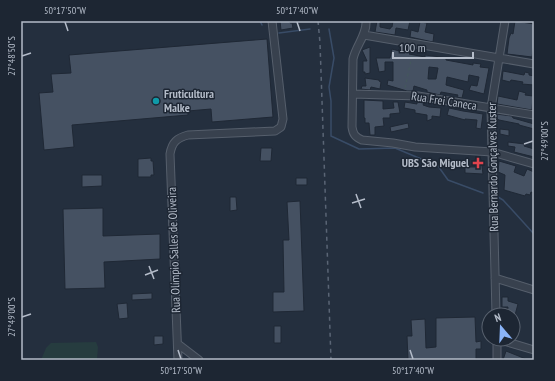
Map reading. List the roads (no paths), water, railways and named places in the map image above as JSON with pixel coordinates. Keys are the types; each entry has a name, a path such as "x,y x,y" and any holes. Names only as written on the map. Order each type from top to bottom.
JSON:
{"street":[{"name":"Rua Olímpio Salles de Oliveira","path":"178,360 170,154 171,146 174,141 180,137 188,135 275,130 281,127 283,119 272,21"},
{"path":"366,21 364,35 354,54 352,127 354,136 362,140 415,147 492,152 534,164"},
{"name":"Rua Bernardo Gonçalves Kuster","path":"496,307 491,108 506,21"},
{"path":"364,35 534,64"},
{"name":"Rua Frei Caneca","path":"353,94 418,96 534,115"},
{"path":"495,278 534,290"},
{"path":"178,344 199,360"},
{"path":"521,346 534,350"},
{"path":"497,347 497,360"}],"waterway":[{"path":"260,21 262,25"},
{"path":"279,33 310,29"},
{"path":"329,29 334,58 329,87 331,101 331,136 359,149 395,148 438,166 448,180 483,193"},
{"path":"498,197 503,200 534,234"}],"railway":[{"path":"318,21 331,360"}],"place":[{"name":"Fruticultura Malke","path":"156,101"},
{"name":"UBS São Miguel","path":"478,163"}]}
